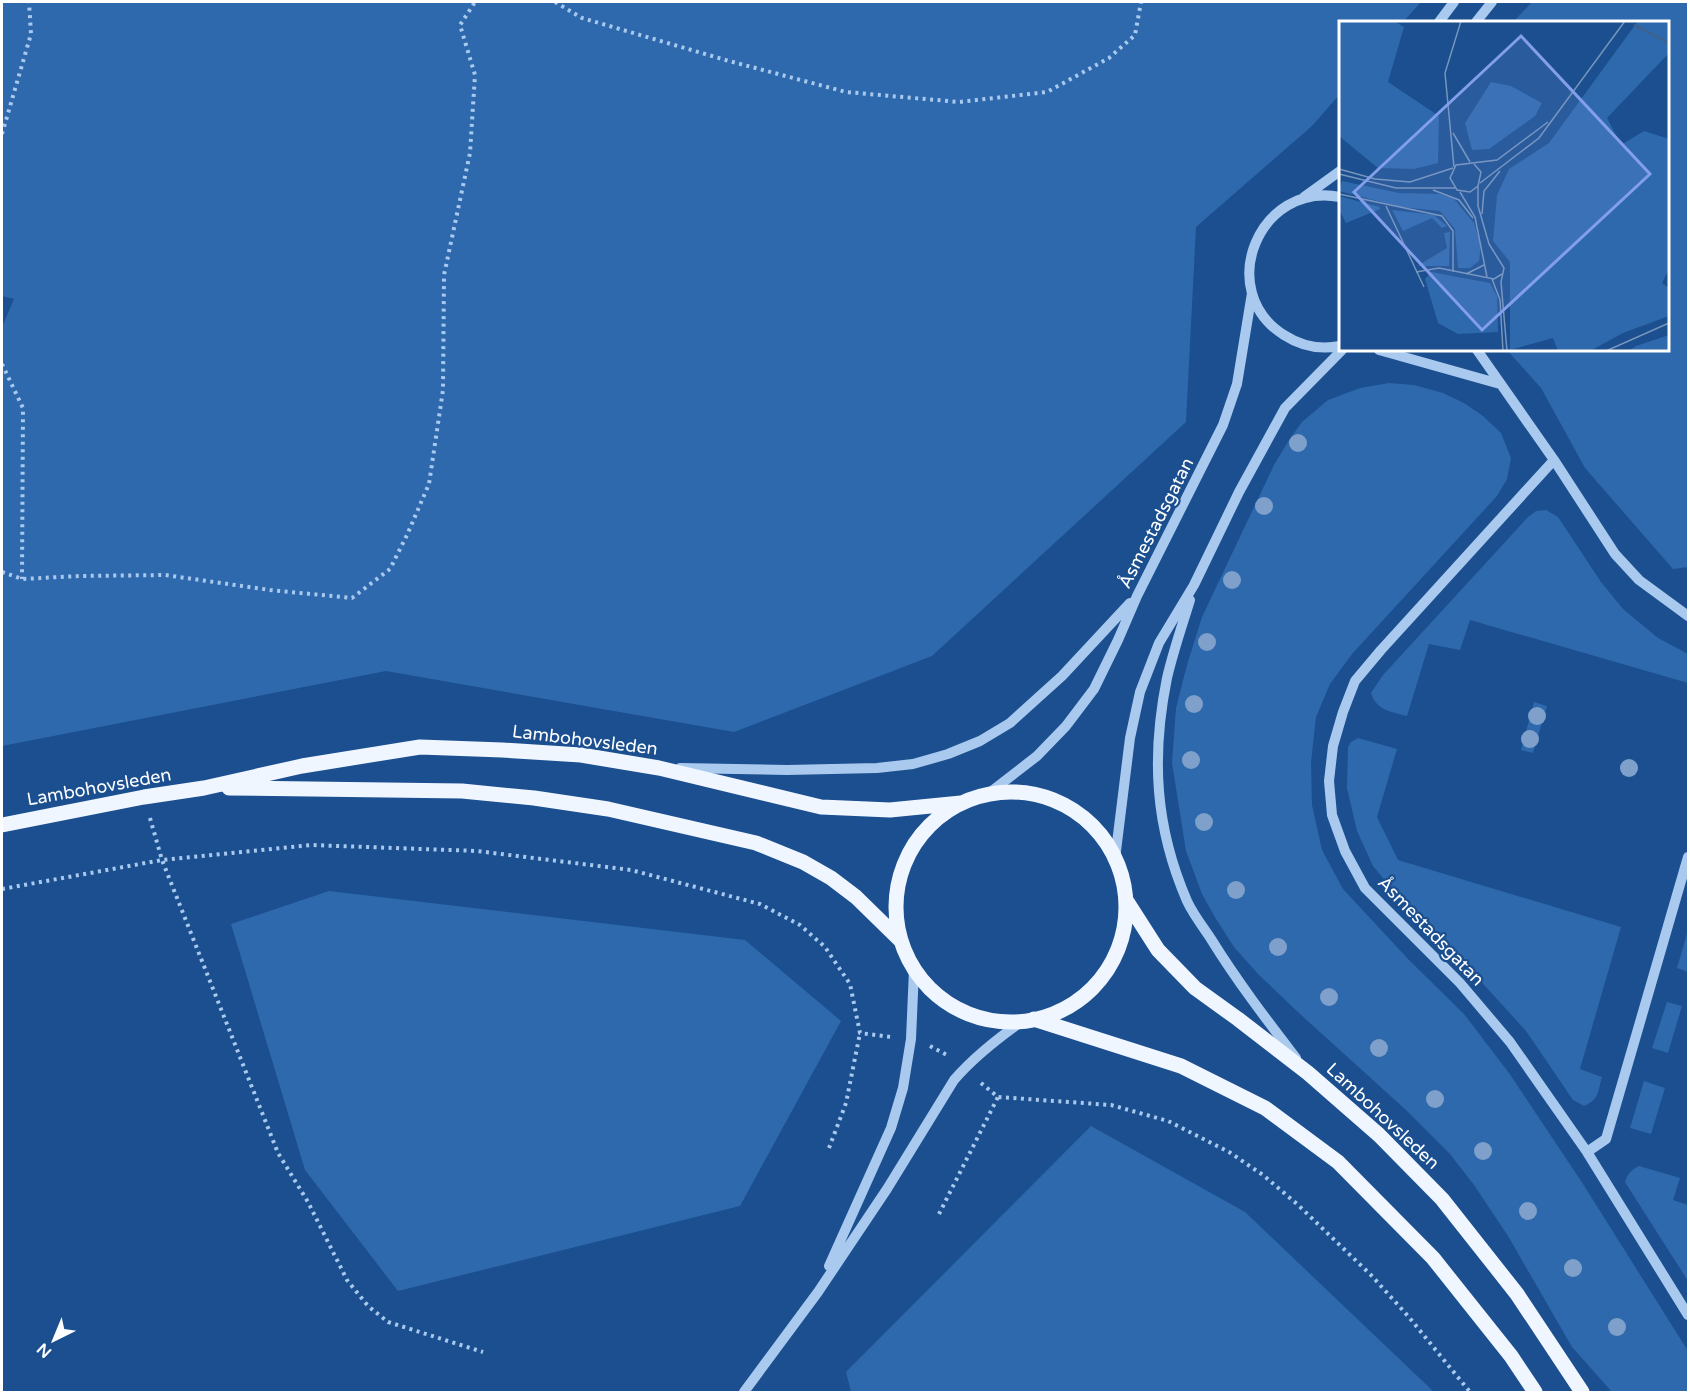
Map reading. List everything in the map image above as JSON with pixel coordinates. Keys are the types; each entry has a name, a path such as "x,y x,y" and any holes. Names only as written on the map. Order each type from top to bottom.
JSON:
{"main road":[{"name":"Lambohovsleden","path":"2,825 144,797 204,788 302,766 420,747 581,756 659,768 821,807 890,810 961,803"},
{"name":"Lambohovsleden","path":"204,788 462,791 534,798 608,809 756,843 803,862 831,878 856,897 900,940"},
{"path":"1021,792 1044,797 1066,806 1091,825 1105,841 1115,859 1126,900 1125,923 1119,946 1111,964 1099,981 1074,1004 1050,1016 1028,1021 1003,1022 966,1013 936,995 914,970 900,940 895,910 897,884 906,859 922,832 940,816 961,803 988,794 1021,792"},
{"name":"Lambohovsleden","path":"1126,900 1158,950 1195,988 1308,1073 1379,1135 1442,1199 1517,1294 1582,1392"},
{"path":"1028,1021 1181,1066 1265,1108 1320,1148 1338,1162 1433,1258 1511,1356 1535,1392"}],"street":[{"path":"1440,21 1454,2"},
{"path":"1477,21 1492,2"},
{"path":"1339,172 1273,216 1262,228 1254,243 1249,276 1257,307 1276,330 1302,344 1317,348 1339,348"},
{"path":"1302,199 1317,196 1339,197"},
{"name":"Åsmestadsgatan","path":"988,794 1037,756 1066,726 1094,689 1137,596 1232,404 1252,293"},
{"path":"1115,859 1130,738 1140,692 1159,643 1194,585 1239,492 1285,408 1339,350"},
{"path":"1382,351 1500,384"},
{"path":"1478,351 1616,554 1640,580 1689,616"},
{"name":"Åsmestadsgatan","path":"1554,460 1355,681 1342,712 1336,735 1329,781 1332,815 1345,851 1365,888 1460,983 1510,1042 1587,1152 1689,1315"},
{"path":"1194,585 1167,678 1157,766 1161,817 1172,860 1188,903 1254,1004 1308,1073"},
{"path":"659,768 787,770 877,768 913,764 948,754 980,741 1010,723 1062,676 1137,596"},
{"path":"1587,1152 1606,1139 1689,857"},
{"path":"818,1292 891,1128 903,1088 911,1039 914,970"},
{"path":"744,1392 818,1292 887,1189 954,1080 1002,1036 1028,1021"}],"path":[{"path":"2,134 31,34 29,2"},
{"path":"2,572 22,579 165,575 270,590 352,598 390,569 429,484 431,473 443,390 444,275 470,153 476,75 460,25 475,2"},
{"path":"555,2 582,18 718,58 846,92 959,102 1047,92 1109,58 1135,35 1141,2"},
{"path":"2,364 23,408 22,579"},
{"path":"144,797 162,860 278,1153 308,1202 347,1280 368,1306 388,1322 483,1352"},
{"path":"2,889 162,860 311,845 477,851 631,870 760,904 800,925 825,947 850,984 860,1033 846,1103 829,1148"},
{"path":"860,1033 911,1039 930,1046 946,1054 998,1097 1111,1105 1168,1121 1229,1152 1263,1175 1364,1267 1408,1316 1470,1392"},
{"path":"939,1214 998,1097"}],"shaded area":[{"path":"2,2 1421,2 1404,21 1339,21 1339,95 1312,126 1196,227 1186,422 932,656 734,732 386,671 2,746 2,327 14,299 2,296"},
{"path":"1532,2 1688,2 1688,567 1673,569 1585,468 1541,388 1508,351 1669,351 1669,21 1514,21"},
{"path":"1389,383 1414,385 1443,393 1464,403 1483,416 1501,433 1511,458 1507,479 1497,496 1352,654 1330,684 1316,717 1311,762 1312,805 1322,850 1343,889 1409,960 1464,1014 1509,1073 1583,1184 1688,1351 1688,1392 1612,1392 1572,1347 1508,1236 1450,1154 1406,1110 1258,974 1234,947 1202,894 1186,851 1172,763 1176,708 1202,617 1274,465 1302,422 1328,400 1360,388"},
{"path":"1546,510 1558,517 1601,582 1623,609 1658,638 1688,654 1688,683 1470,620 1460,650 1429,644 1407,716 1380,707 1371,693 1383,675 1528,517 1536,511"},
{"path":"1534,702 1547,706 1533,753 1521,750"},
{"path":"1358,738 1397,749 1377,817 1398,860 1621,927 1580,1069 1602,1077 1597,1094 1589,1104 1584,1106 1573,1100 1526,1031 1373,866 1357,831 1347,788 1348,747"},
{"path":"329,891 745,940 841,1021 740,1206 398,1291 305,1170 231,924"},
{"path":"1688,930 1688,972 1677,968"},
{"path":"1667,1002 1682,1006 1668,1053 1652,1048"},
{"path":"1644,1081 1665,1088 1651,1134 1630,1128"},
{"path":"1091,1126 1245,1212 1434,1392 851,1392 846,1372"},
{"path":"1639,1166 1680,1178 1673,1200 1688,1205 1688,1281 1625,1182 1630,1172"}]}
